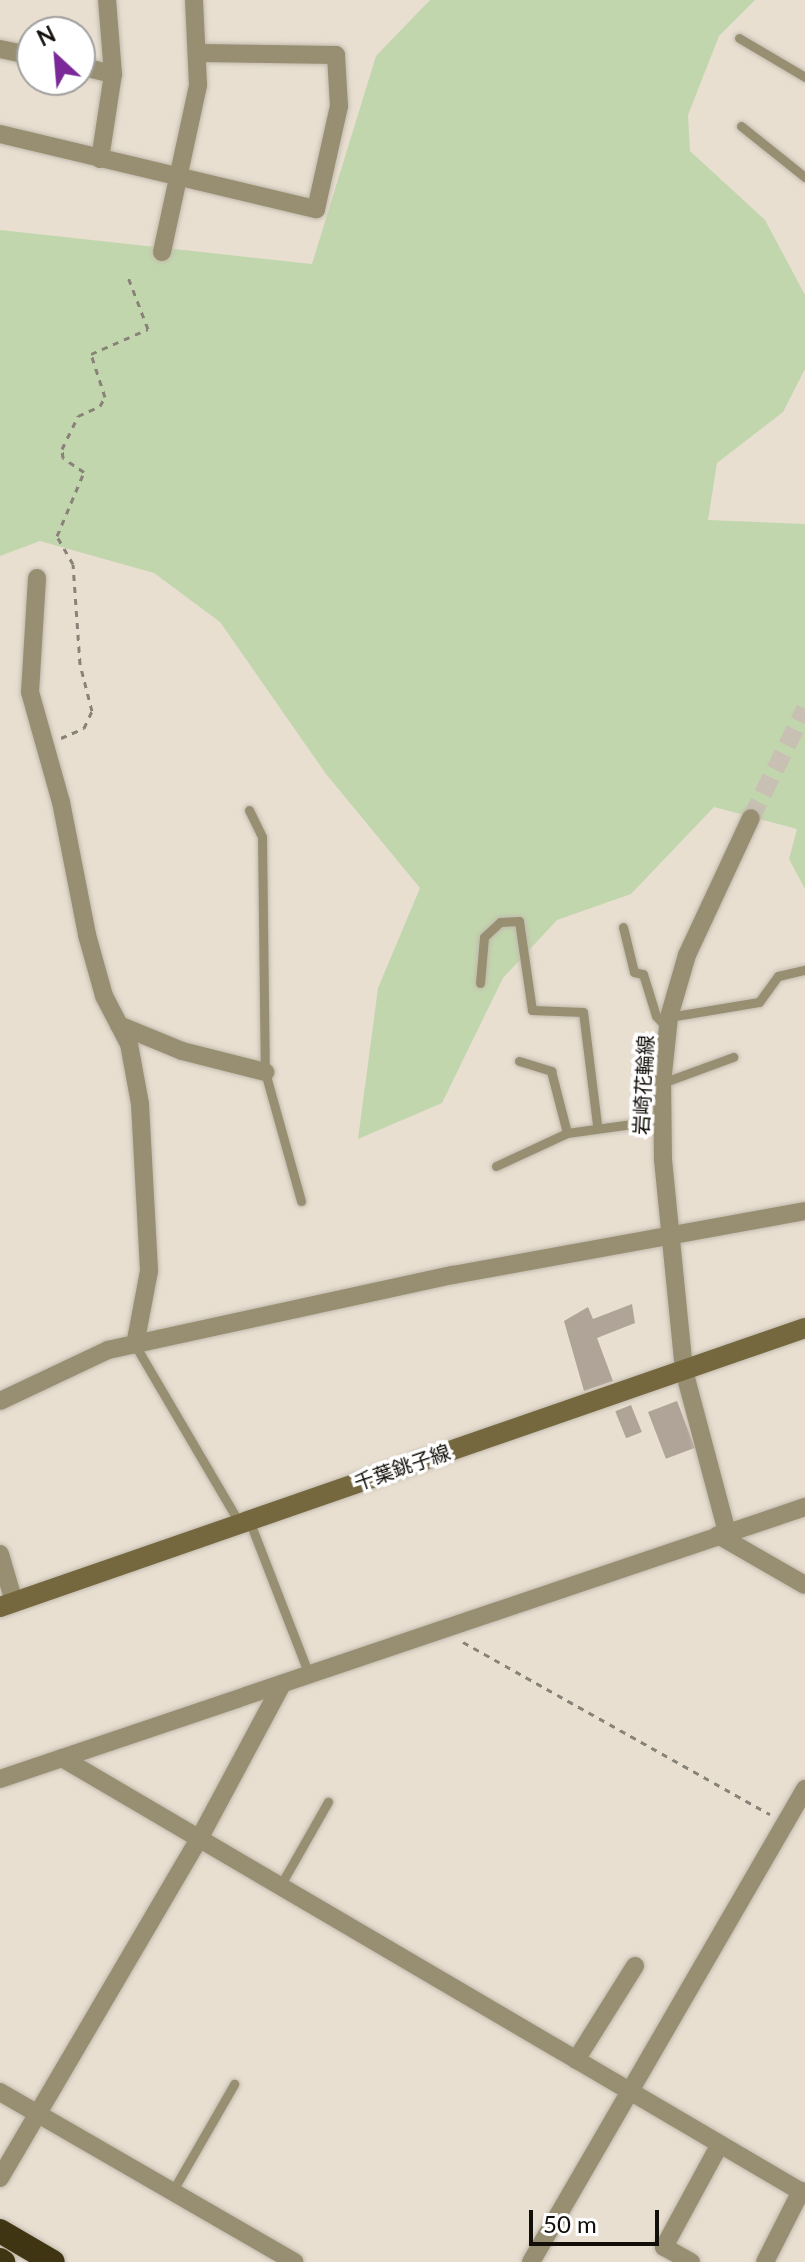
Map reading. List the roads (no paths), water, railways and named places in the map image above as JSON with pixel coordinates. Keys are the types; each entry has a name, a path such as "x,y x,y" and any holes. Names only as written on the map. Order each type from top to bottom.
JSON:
{"highway":[{"path":"0,2231 53,2262"}],"street":[{"path":"100,159 113,74 107,0"},
{"path":"162,252 181,181 200,53 194,0"},
{"path":"0,134 181,181 316,209 334,142 336,55 200,53"},
{"path":"96,70 113,74"},
{"path":"37,578 28,663 87,935 119,1025 140,1104 150,1213 149,1271 135,1345"},
{"name":"岩崎花輪線","path":"723,1533 684,1370 661,1120 662,1083 668,1023 687,955 751,818"},
{"path":"119,1025 182,1051 265,1072"},
{"path":"0,1401 64,1366 135,1345 453,1275 805,1211"},
{"name":"千葉銚子線","path":"7,1604 805,1328"},
{"path":"0,1779 805,1507"},
{"path":"723,1533 805,1585"},
{"path":"0,1554 7,1604"},
{"path":"0,2178 199,1839 282,1684"},
{"path":"62,1758 803,2192 765,2262"},
{"path":"531,2262 805,1789"},
{"path":"576,2060 635,1966"},
{"path":"0,2092 294,2262"},
{"path":"691,2262 664,2247 720,2144"}],"lane":[{"path":"739,38 805,77"},
{"path":"741,126 805,177"},
{"path":"249,810 262,837 265,1072 301,1201"},
{"path":"480,983 484,937 500,922 519,921 532,1010 583,1012 597,1125"},
{"path":"623,927 634,972 643,974 656,1016 668,1023 759,1002 778,976 805,970"},
{"path":"662,1083 733,1057"},
{"path":"519,1061 551,1071 567,1133"},
{"path":"496,1166 567,1133 597,1125 661,1120"},
{"path":"135,1345 245,1522 309,1675"},
{"path":"280,1886 328,1802"},
{"path":"172,2192 234,2084"}],"tunnel":[{"path":"751,818 805,709"}]}
